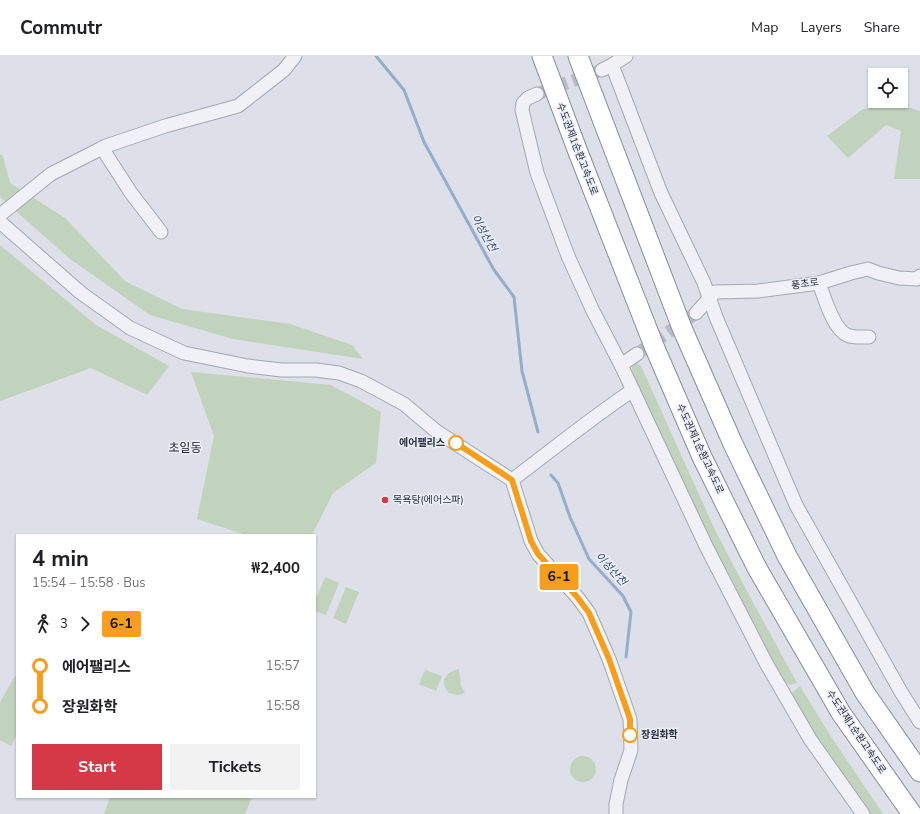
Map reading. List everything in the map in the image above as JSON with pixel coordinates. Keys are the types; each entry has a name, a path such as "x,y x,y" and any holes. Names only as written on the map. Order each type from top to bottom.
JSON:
{"highway":[{"name":"수도권제1순환고속도로","path":"542,56 578,152 652,339 702,457 757,568 841,713 912,814"},
{"path":"578,56 682,328 733,444 788,556 865,693 920,772"}],"street":[{"path":"0,215 51,174 102,148 165,126 238,106 284,70 295,56"},
{"path":"626,56 607,68 661,193 704,283 716,317 796,505 901,692 920,722"},
{"path":"537,94 528,98 523,103 522,110 538,173 568,256 581,286 633,390 699,532 766,663 810,739 863,814"},
{"path":"102,148 131,194 161,232"},
{"path":"0,222 81,293 130,328 184,353 248,366 281,370 316,370 339,373 361,381 404,404 436,432 512,480 531,541 538,554 578,598 589,613 609,659 630,719 631,750 621,780 616,804 616,814"},
{"name":"풍초로","path":"696,313 715,292 758,291 786,286 819,283 868,269 899,278 919,280"},
{"path":"819,283 837,326 846,335 869,337"},
{"path":"621,365 637,354"},
{"path":"512,480 600,412 633,390"}],"green space":[{"path":"908,107 920,111 920,179 894,179 901,131 886,125 848,158 827,136 863,109"},
{"path":"0,154 3,156 10,183 65,218 125,281 182,309 290,324 352,345 363,359 233,339 150,315 70,259 0,197"},
{"path":"0,245 96,325 169,366 147,395 91,368 0,401"},
{"path":"633,360 641,366 715,530 797,683 790,685 783,681 707,533 646,405 632,370"},
{"path":"191,372 331,385 381,412 376,463 333,493 312,534 243,534 197,519 214,436"},
{"path":"325,577 339,583 326,615 316,611 316,599"},
{"path":"346,587 359,592 346,624 333,618"},
{"path":"459,669 461,685 465,693 458,695 449,693 444,685 444,681 450,672"},
{"path":"425,670 442,676 436,691 419,684"},
{"path":"16,676 16,737 11,746 0,740 0,702"},
{"path":"800,686 830,735 883,814 871,814 826,752 793,698 793,692"},
{"path":"583,756 592,760 596,769 592,778 583,782 574,778 570,769 574,760"},
{"path":"110,798 252,798 245,814 104,814"}],"waterway":[{"name":"이성산천","path":"376,56 404,90 424,142 494,270 514,297 522,371 538,432"},
{"name":"이성산천","path":"551,475 558,483 570,517 589,559 623,596 631,612 626,657"}],"tunnel":[{"path":"537,94 602,70"},
{"path":"637,354 696,313"}],"bus line":[{"name":"6-1","path":"456,443 512,480 525,525 538,554 578,598 589,613 609,659 630,719 630,735"}],"place":[{"name":"에어팰리스","path":"456,443"},
{"name":"목욕탕(에어스파)","path":"385,500"},
{"name":"장원화학","path":"630,735"}],"district":[{"name":"초일동","path":"185,448"}]}
